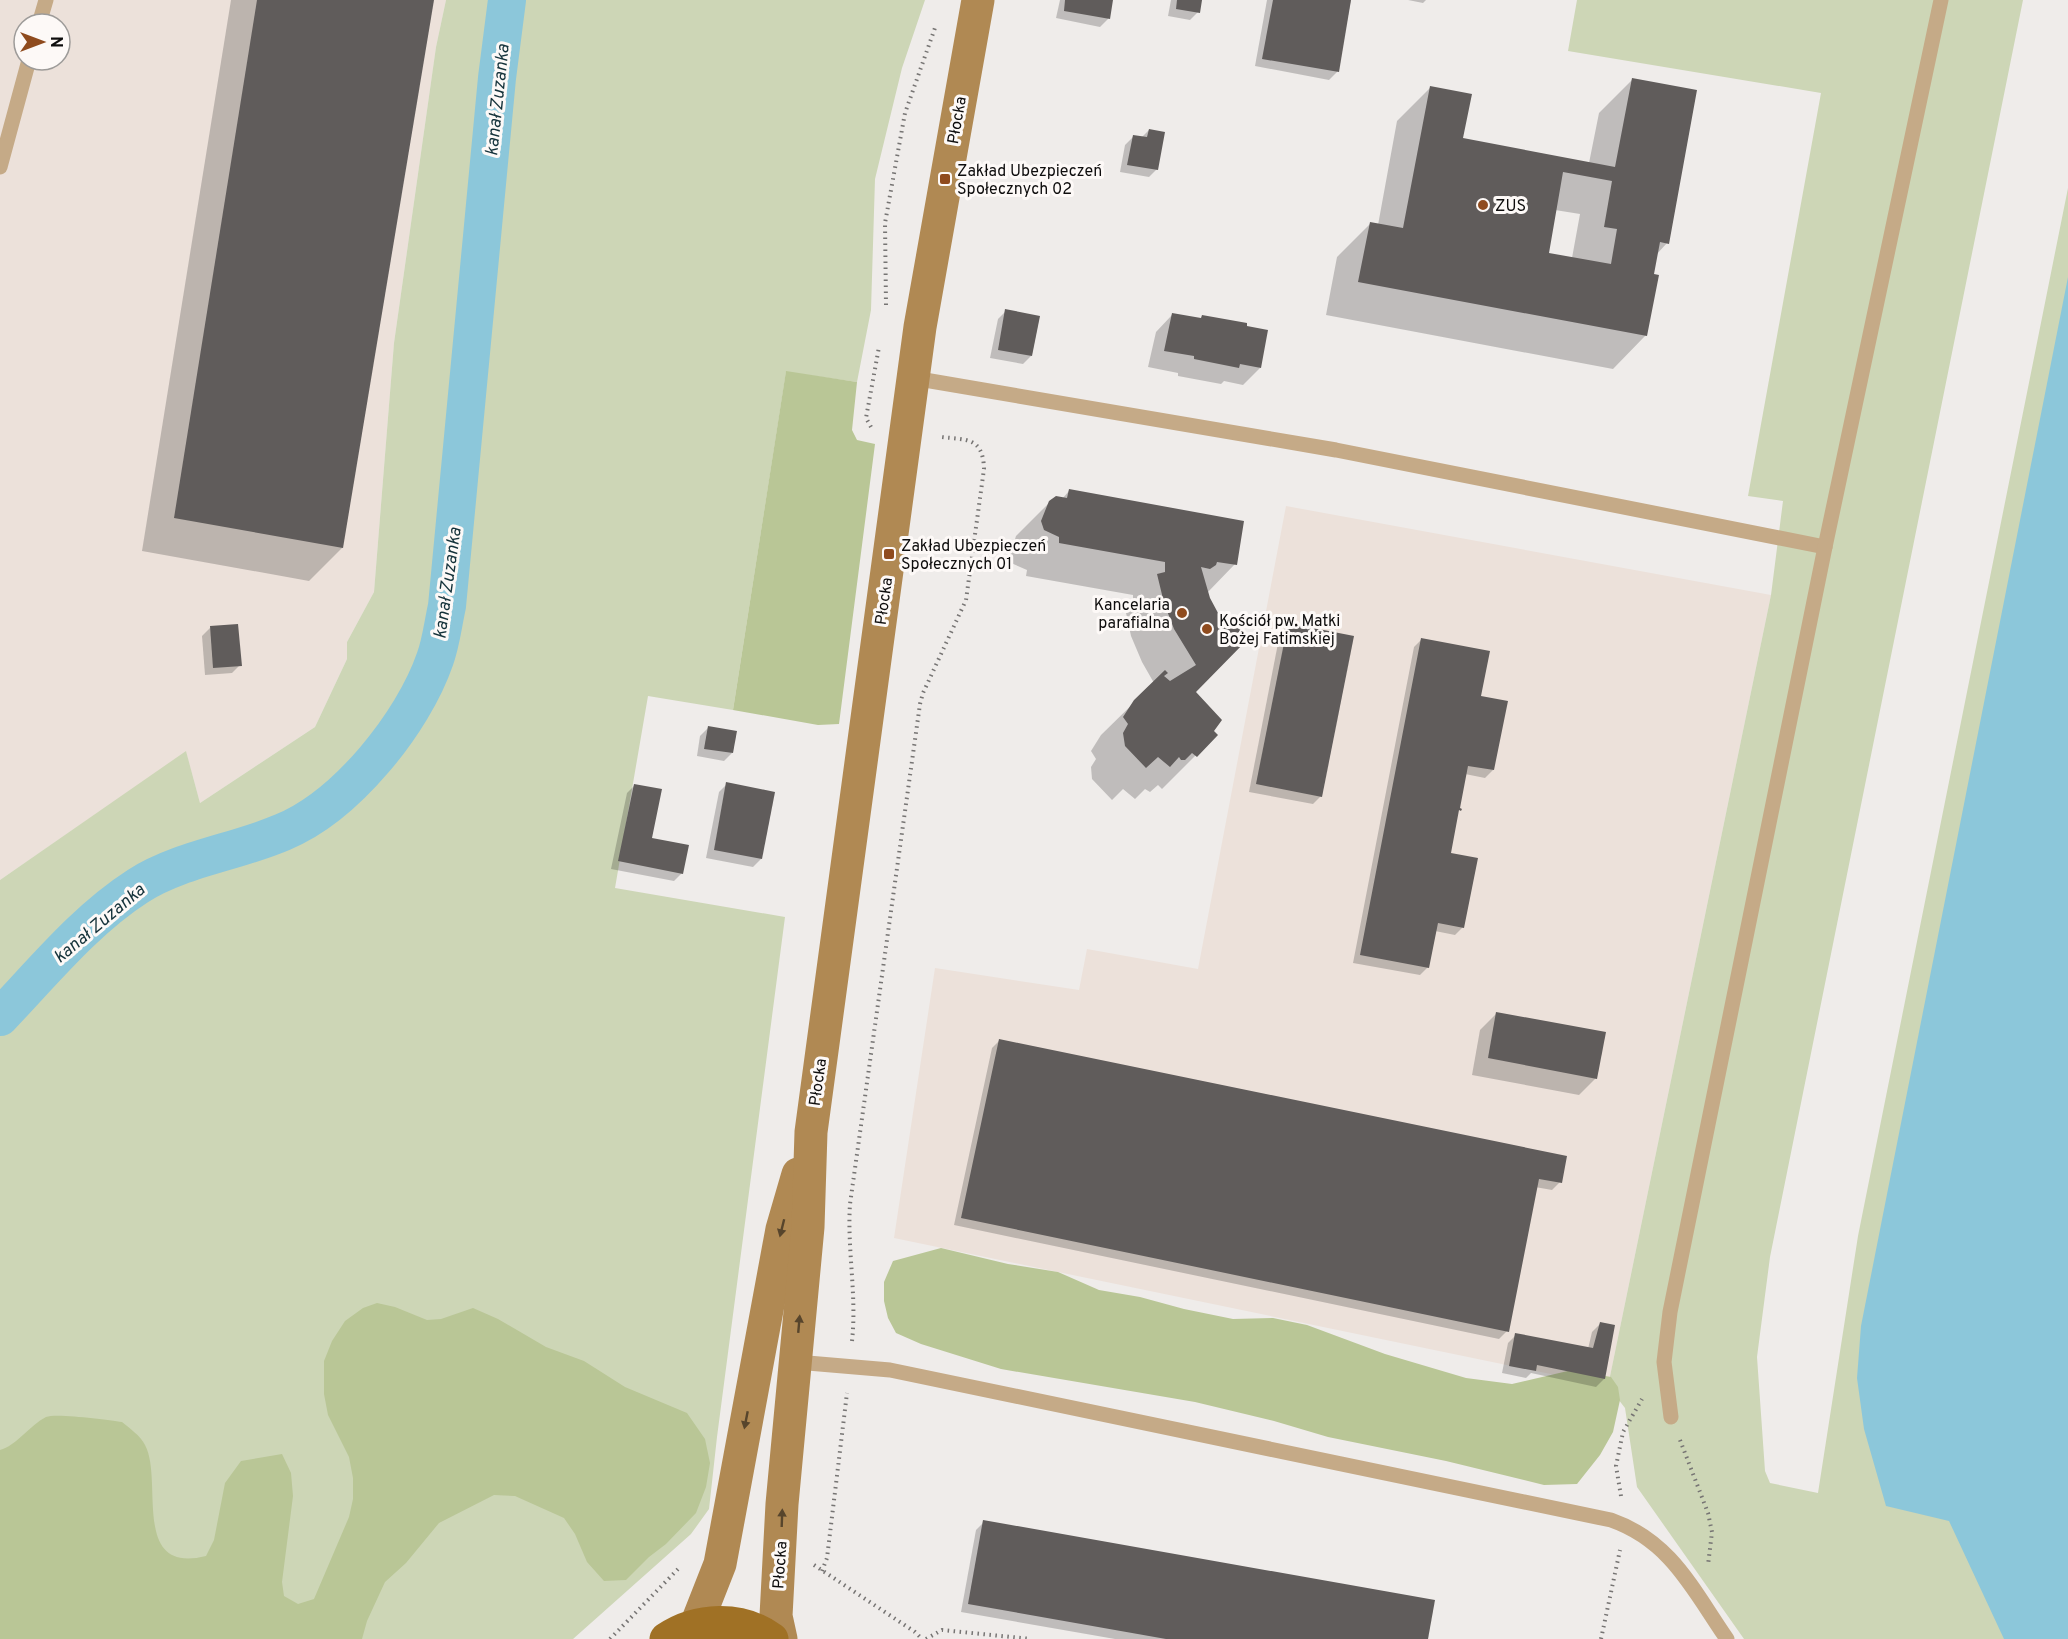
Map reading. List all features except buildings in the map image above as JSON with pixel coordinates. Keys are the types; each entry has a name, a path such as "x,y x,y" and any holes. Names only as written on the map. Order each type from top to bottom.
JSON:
{"main road":[{"path":"666,1639 696,1625 714,1622 733,1623 751,1628 772,1639"}],"street":[{"name":"Płocka","path":"782,1639 776,1616 782,1504 808,1227 811,1132 913,378 945,179 978,0"},
{"name":"Płocka","path":"696,1625 720,1564 782,1228 811,1132"}],"lane":[{"path":"1671,1417 1664,1362 1670,1312 1825,547 1941,0"},
{"path":"0,168 26,72"},
{"path":"913,378 1336,450 1825,547"},
{"path":"796,1362 890,1370 1611,1520 1648,1538 1663,1550 1727,1639"}],"path":[{"path":"822,1571 827,1558 848,1387"},
{"path":"1671,1417 1708,1513 1712,1532 1707,1609"},
{"path":"1616,1467 1623,1431"},
{"path":"1601,1639 1625,1525"},
{"path":"926,1639 942,1630 1031,1639"}],"shaded area":[{"path":"0,0 446,0 436,47 394,343 374,592 347,642 347,659 315,727 200,803 186,752 0,880"},
{"path":"1286,506 1771,595 1608,1386 894,1238 935,968 1079,990 1087,949 1198,969"}],"green space":[{"path":"446,0 925,0 902,68 875,179 871,310 857,382 786,372 733,710 648,696 615,888 785,917 709,1509 691,1534 573,1639 0,1639 0,880 186,751 200,803 315,727 347,659 347,642 374,592 394,343 436,47"},
{"path":"1577,0 2023,0 1770,1257 1757,1357 1765,1471 1770,1483 1818,1493 1858,1236 2068,188 2068,1639 1744,1639 1637,1487 1625,1408 1608,1386 1771,595 1783,501 1748,496 1821,93 1568,51"},
{"path":"786,371 857,382 852,430 857,440 875,444 839,724 818,725 733,710"},
{"path":"941,1248 1008,1264 1058,1272 1099,1290 1140,1297 1184,1309 1233,1319 1273,1318 1307,1325 1385,1354 1466,1378 1512,1384 1572,1370 1611,1377 1618,1387 1620,1400 1613,1432 1600,1455 1577,1484 1544,1485 1446,1461 1328,1437 1195,1402 1001,1369 921,1344 896,1333 888,1318 884,1301 884,1282 893,1261"},
{"path":"377,1303 395,1307 427,1320 441,1319 473,1308 498,1319 546,1347 584,1361 625,1387 687,1413 705,1439 710,1463 706,1487 696,1513 626,1580 604,1581 587,1562 575,1534 564,1518 515,1496 494,1495 439,1523 406,1563 385,1582 367,1621 362,1639 0,1639 0,1450 12,1444 46,1417 52,1416 122,1422 141,1438 150,1461 154,1521 158,1538 167,1552 182,1558 206,1556 214,1540 225,1483 241,1461 282,1454 291,1473 293,1496 282,1582 284,1596 298,1604 314,1599 349,1517 353,1499 353,1478 349,1457 328,1415 324,1394 324,1361 332,1341 345,1321 363,1308"}],"water":[{"path":"2068,277 2068,1639 2004,1639 1949,1521 1886,1506 1864,1429 1857,1378 1861,1326"}],"waterway":[{"name":"kanał Zuzanka","path":"0,1017 82,931 100,914 138,886 190,862 283,832 307,820 330,803 353,783 394,735 425,684 437,653 447,606 497,78 507,0"}],"place":[{"name":"Zakład Ubezpieczeń Społecznych 02","path":"945,179"},
{"name":"ZUS","path":"1483,205"},
{"name":"Zakład Ubezpieczeń Społecznych 01","path":"889,554"},
{"name":"Kancelaria parafialna","path":"1182,613"},
{"name":"Kościół pw. Matki Bożej Fatimskiej","path":"1207,629"}]}
